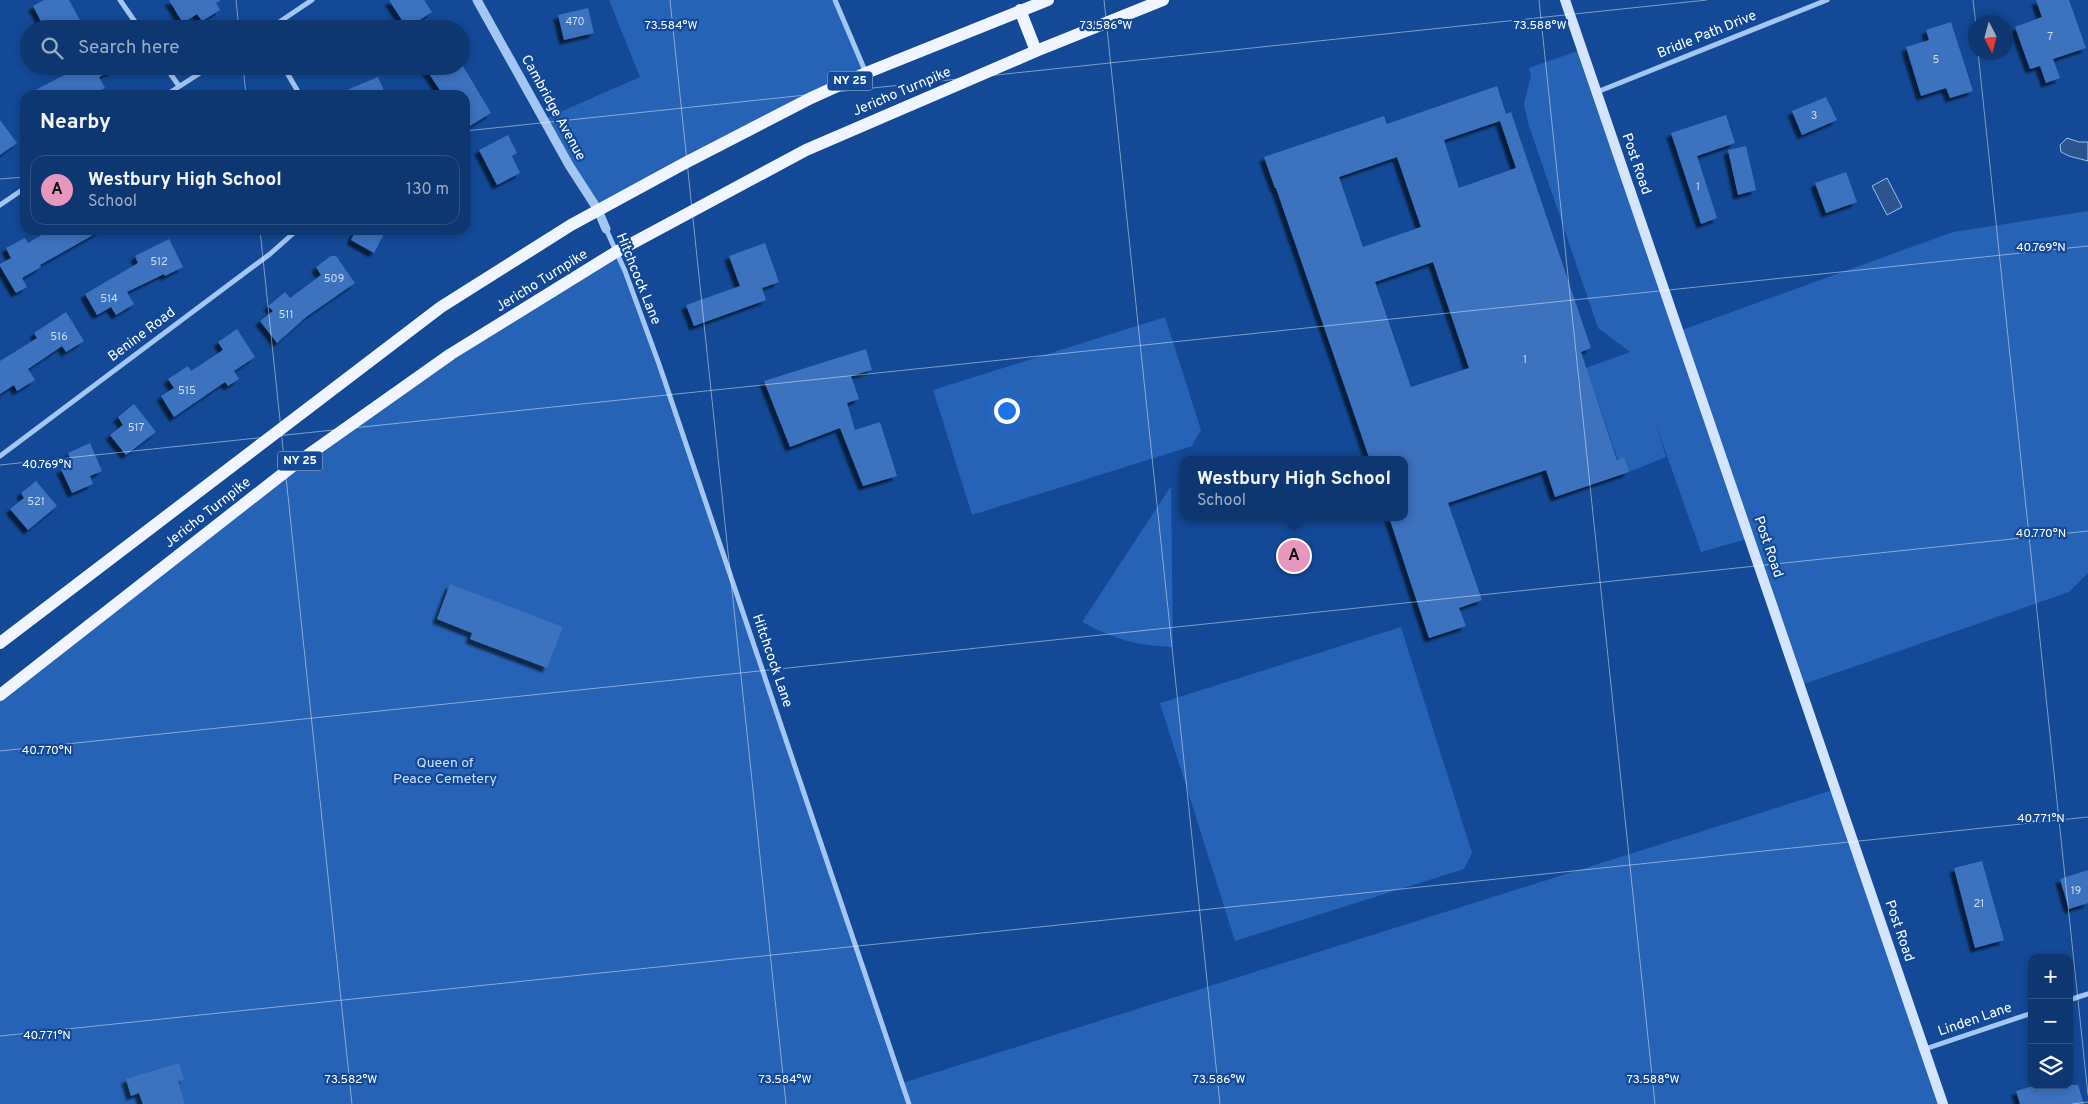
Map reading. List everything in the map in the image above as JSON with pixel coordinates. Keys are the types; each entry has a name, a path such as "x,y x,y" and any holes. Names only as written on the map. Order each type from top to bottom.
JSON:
{"main road":[{"name":"Jericho Turnpike","path":"0,643 441,307 598,210 685,162 811,98 1048,0"},
{"name":"Jericho Turnpike","path":"0,695 294,465 451,354 616,252 806,150 1036,51 1163,0"},
{"name":"Post Road","path":"1565,0 1943,1104"},
{"path":"1020,10 1036,51"}],"street":[{"path":"120,0 134,20"},
{"path":"282,20 312,0"},
{"path":"835,0 866,74"},
{"name":"Bridle Path Drive","path":"1596,92 1827,0"},
{"name":"Cambridge Avenue","path":"479,1 569,165 598,210 606,229"},
{"path":"171,75 179,86"},
{"path":"173,90 197,75"},
{"path":"288,75 297,90"},
{"path":"0,205 20,191"},
{"name":"Hitchcock Lane","path":"606,229 660,364 909,1104"},
{"name":"Benine Road","path":"0,456 270,254 291,235"},
{"path":"2072,999 2088,994"},
{"name":"Linden Lane","path":"1925,1049 2028,1014"}],"green space":[{"path":"609,0 835,0 866,73 598,210 544,119 640,77"},
{"path":"1583,49 1679,331 1953,232 2088,211 2088,573 2069,592 1801,685 1750,538 1701,552 1655,422 1666,457 1629,472 1617,457 1586,368 1630,352 1598,328 1528,123 1524,104 1531,75 1529,68"},
{"name":"Queen of Peace Cemetery","path":"616,252 631,285 902,1083 1836,789 1943,1104 0,1104 0,695 294,465"},
{"path":"1165,317 1201,430 1192,446 972,515 933,390"},
{"path":"1171,486 1173,647 1148,645 1126,640 1082,622"},
{"path":"1401,627 1472,853 1464,869 1235,941 1160,703"}],"shaded area":[{"path":"2067,138 2079,142 2088,142 2088,161 2061,152 2060,145"},
{"path":"1887,178 1902,207 1887,215 1872,186"}],"building":[{"path":"44,0 69,0 80,20 40,20 33,6"},
{"path":"169,0 221,0 216,3 220,10 204,20 201,20 197,14 188,20 181,20"},
{"path":"389,0 424,0 432,12 420,20 402,20"},
{"path":"2036,0 2069,0 2086,48 2053,59 2060,78 2046,83 2040,66 2030,69 2015,27 2042,17"},
{"path":"588,8 594,33 564,40 558,15"},
{"path":"1951,22 1973,91 1950,98 1946,88 1921,96 1906,47 1929,40 1926,30"},
{"path":"64,75 103,75 99,77 105,88 100,90 36,90"},
{"path":"430,75 468,75 491,113 470,126 470,90 440,90"},
{"path":"378,77 384,90 347,90"},
{"path":"1497,86 1506,114 1511,112 1591,348 1581,352 1617,460 1624,457 1629,472 1555,497 1546,470 1448,503 1482,600 1459,608 1466,626 1429,638 1390,521 1408,521 1408,456 1369,456 1264,157 1384,116 1387,124","holes":["1500,121 1516,168 1459,188 1444,140","1397,157 1421,227 1363,247 1339,177","1433,262 1469,368 1411,387 1375,282"]},
{"path":"1826,97 1837,120 1802,135 1792,111"},
{"path":"1726,115 1735,143 1697,156 1717,218 1701,224 1671,133"},
{"path":"0,120 17,143 0,155"},
{"path":"508,135 517,153 512,156 520,173 497,185 479,150"},
{"path":"1746,146 1756,190 1738,195 1728,150"},
{"path":"1846,172 1857,202 1826,213 1815,183"},
{"path":"42,235 93,235 40,265 41,267 22,278 27,287 16,293 0,264 11,258 6,248 25,238 28,243"},
{"path":"354,235 383,235 374,253 351,240"},
{"path":"169,239 183,267 127,292 134,304 116,315 111,307 97,315 85,294 138,263 135,256"},
{"path":"765,243 779,282 762,288 766,300 694,326 686,305 740,286 729,256"},
{"path":"331,256 336,256 355,283 306,317 277,343 260,321 273,311 268,306 285,292 290,298 321,275 316,267"},
{"path":"66,312 84,341 66,352 62,346 28,369 35,380 17,391 14,385 0,394 0,361 37,338 34,333"},
{"path":"237,329 255,357 234,371 239,379 228,386 225,382 174,417 161,396 174,388 168,379 188,366 191,371 223,350 218,342"},
{"path":"866,349 872,370 851,376 859,399 847,403 855,430 880,422 897,476 863,486 840,428 790,447 764,381"},
{"path":"134,404 156,432 126,455 110,435 123,425 118,417"},
{"path":"90,443 102,471 90,476 93,484 72,493 61,469 72,464 68,453"},
{"path":"36,481 57,506 28,530 10,509 24,498 21,493"},
{"path":"450,584 563,627 547,668 470,639 472,633 437,619"},
{"path":"1982,861 2004,940 1975,948 1954,868"},
{"path":"2088,870 2088,903 2069,909 2060,879"},
{"path":"179,1063 184,1079 178,1081 185,1104 143,1104 139,1093 131,1096 126,1079"},
{"path":"2073,1085 2078,1085 2084,1104 2020,1104 2016,1091 2028,1088 2073,1089"}],"place":[{"name":"Westbury High School","path":"1294,556"}]}
